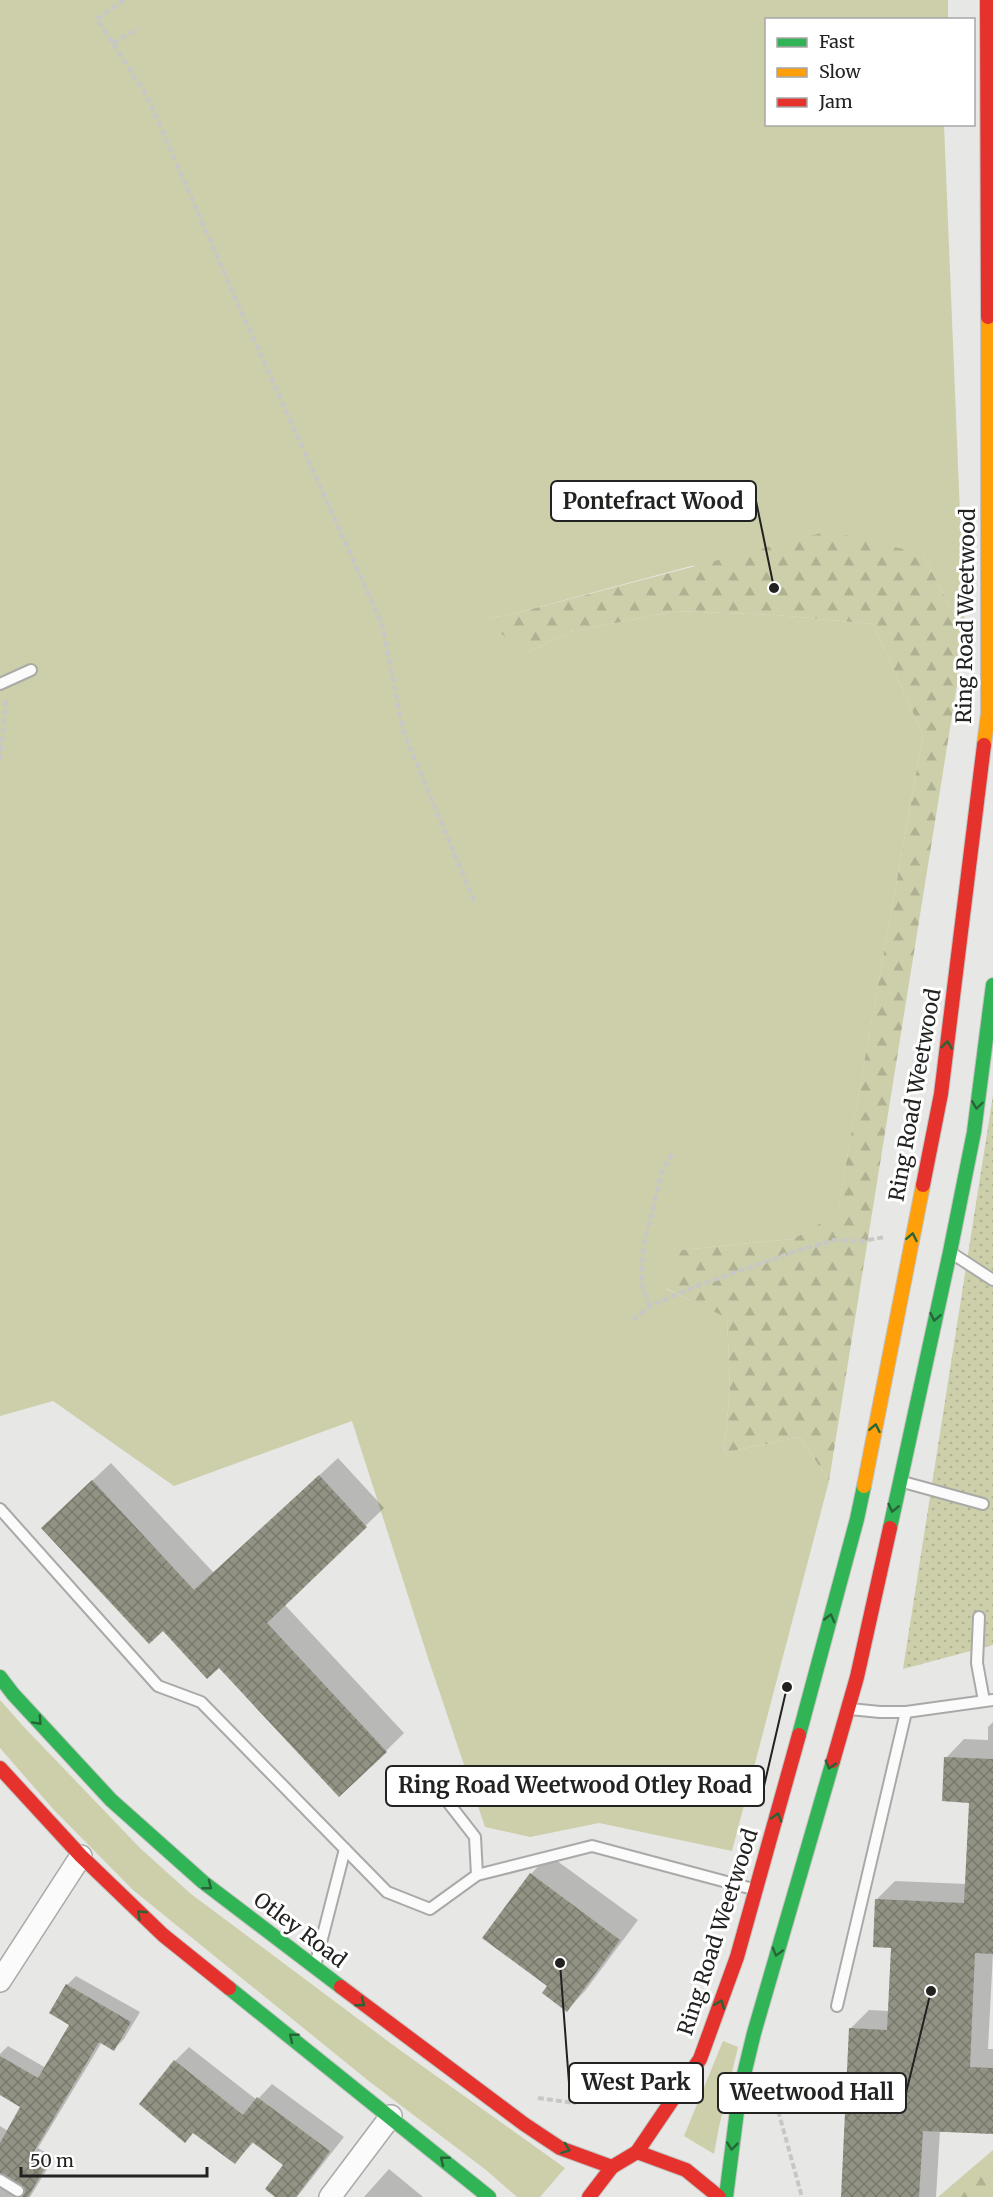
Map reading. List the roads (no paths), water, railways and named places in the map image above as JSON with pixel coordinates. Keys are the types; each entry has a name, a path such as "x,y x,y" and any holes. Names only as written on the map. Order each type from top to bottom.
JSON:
{"highway":[{"name":"Ring Road Weetwood","path":"637,2152 700,2059 737,1957 857,1519 941,1094 988,714 987,0"},
{"path":"726,2197 739,2095 754,2032 846,1708 857,1677 974,1132 993,985"},
{"name":"Otley Road","path":"0,1677 111,1800 203,1882 524,2124 560,2148 612,2167"},
{"path":"0,1768 81,1856 163,1935 489,2197"},
{"path":"589,2197 612,2167 637,2152 686,2170 719,2197"}],"street":[{"path":"0,1981 81,1856"},
{"path":"330,2197 391,2116"}],"lane":[{"path":"4,682 31,670"},
{"path":"950,1252 993,1280"},
{"path":"899,1481 983,1504"},
{"path":"0,1509 158,1686 201,1702 387,1892 430,1909 477,1875 592,1846 756,1890"},
{"path":"846,1708 906,1712 989,1700 977,1663 980,1617"},
{"path":"837,2006 906,1712"},
{"path":"421,1775 447,1800 474,1837 477,1875"},
{"path":"315,1967 345,1849"},
{"path":"0,2180 18,2191"}],"place":[{"name":"Pontefract Wood","path":"774,588"},
{"name":"Ring Road Weetwood Otley Road","path":"787,1687"},
{"name":"West Park","path":"560,1963"},
{"name":"Weetwood Hall","path":"931,1991"}]}
